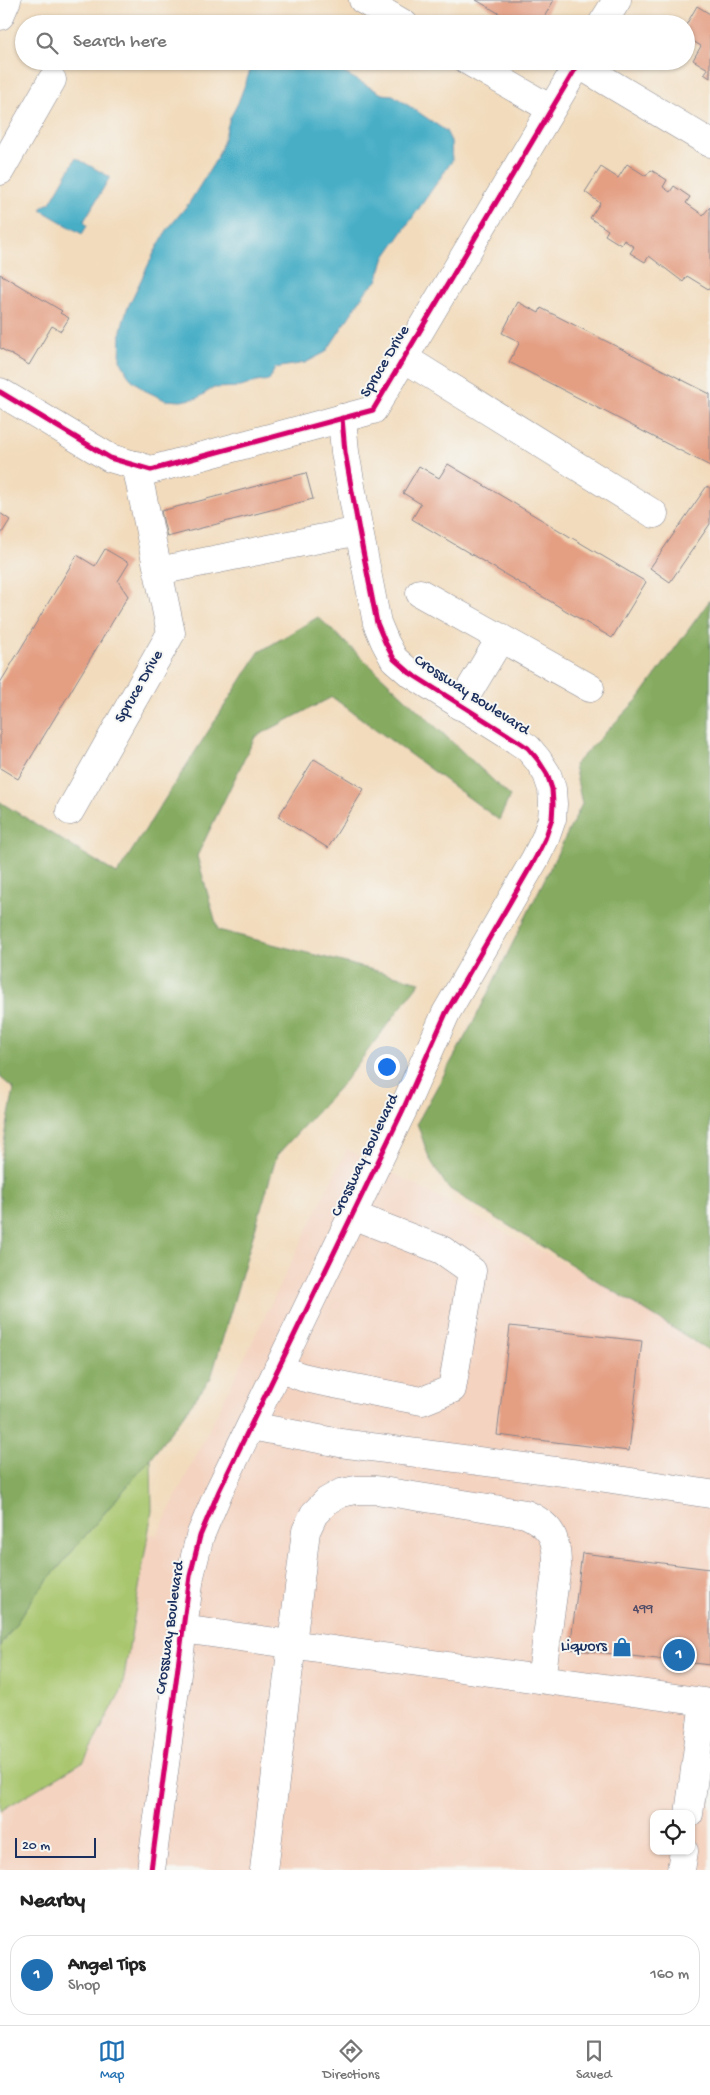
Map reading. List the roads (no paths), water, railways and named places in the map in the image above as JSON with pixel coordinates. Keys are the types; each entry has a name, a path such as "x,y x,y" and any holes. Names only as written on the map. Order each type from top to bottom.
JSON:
{"street":[{"path":"0,16 7,0"},
{"path":"363,0 389,15"},
{"path":"608,15 617,0"},
{"path":"484,70 551,109"},
{"name":"Spruce Drive","path":"0,392 110,458 151,470 373,410 575,70"},
{"path":"591,70 710,142"},
{"path":"0,171 52,80"},
{"name":"Spruce Drive","path":"404,358 654,514"},
{"name":"Crossway Boulevard","path":"151,1870 182,1629 190,1576 200,1536 219,1491 352,1215 446,1013 546,839 552,819 552,789 547,774 528,748 423,683 394,659 377,623 345,452 342,418"},
{"name":"Spruce Drive","path":"70,811 171,633 136,465"},
{"path":"158,571 359,531"},
{"path":"420,594 590,688"},
{"path":"460,706 500,639"},
{"path":"278,1368 324,1382 422,1400 452,1389 472,1271 442,1250 352,1215"},
{"path":"251,1426 340,1443 579,1474 710,1494"},
{"path":"264,1870 306,1531 314,1514 327,1501 341,1493 376,1490 526,1514 540,1520 551,1532 557,1548 557,1566 542,1679"},
{"path":"182,1629 704,1702 690,1810"},
{"path":"681,1870 683,1855"}],"water":[{"path":"339,70 382,94 393,95 446,131 451,141 452,161 385,257 377,281 366,291 326,352 305,363 275,368 269,380 241,387 213,388 198,398 181,401 165,400 144,390 130,378 120,360 121,330 127,309 154,253 167,230 189,203 214,163 250,71"},
{"path":"76,158 110,177 84,221 87,226 82,234 41,210 43,206 50,203"}],"place":[{"name":"Liquors","path":"622,1647"},
{"name":"Angel Tips","path":"679,1655"}]}
